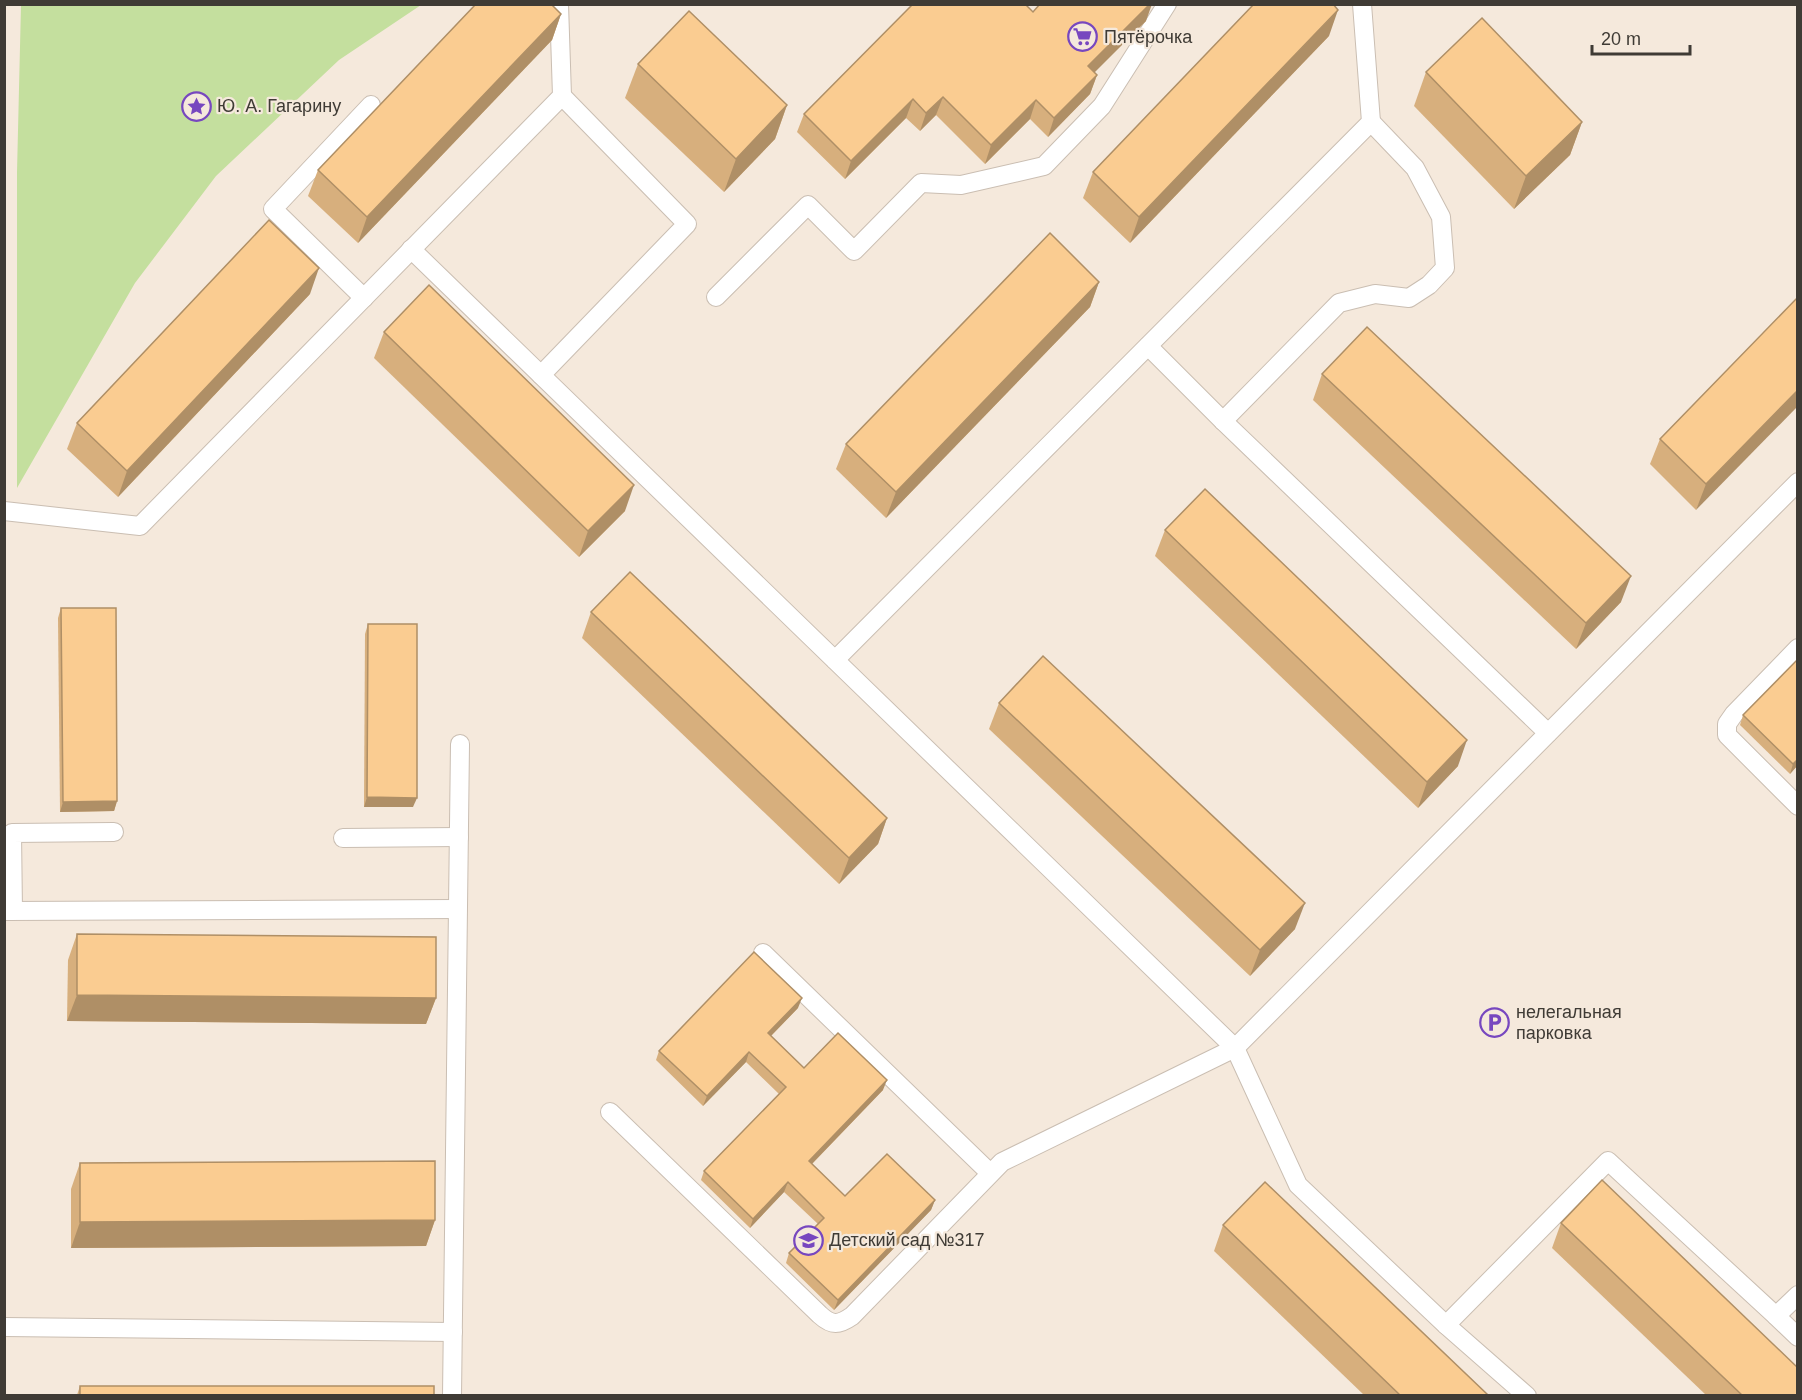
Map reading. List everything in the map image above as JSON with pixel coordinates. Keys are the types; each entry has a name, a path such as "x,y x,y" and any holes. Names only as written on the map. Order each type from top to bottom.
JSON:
{"lane":[{"path":"541,375 687,224 562,96 560,4"},
{"path":"716,297 808,205 854,251 921,183 961,185 1044,166 1102,106 1167,4"},
{"path":"1222,421 1339,303 1375,294 1409,298 1429,285 1445,268 1441,217 1415,168 1371,123 1362,4"},
{"path":"4,511 140,526 562,96"},
{"path":"364,298 273,209 371,105"},
{"path":"835,660 1371,123"},
{"path":"411,249 1235,1048 1298,1185 1446,1325 1527,1395"},
{"path":"1148,346 1222,421 1548,733"},
{"path":"610,1112 830,1324 842,1323 852,1316 1002,1162 1235,1048 1797,482"},
{"path":"1797,648 1727,724 1727,735 1797,806"},
{"path":"452,1395 460,744"},
{"path":"114,832 12,833 9,911 457,909"},
{"path":"343,838 459,837"},
{"path":"763,954 990,1173"},
{"path":"1446,1325 1608,1161 1797,1337"},
{"path":"1776,1316 1797,1295"},
{"path":"4,1327 453,1332"}],"green space":[{"path":"21,5 421,5 339,60 216,176 135,283 17,488 17,172"}],"building":[{"path":"476,4 551,4 561,14 367,217 318,170"},
{"path":"913,4 1025,4 1033,12 1040,4 1150,4 1088,66 1097,75 1054,118 1036,100 991,145 943,97 926,113 913,99 851,161 804,114"},
{"path":"1254,4 1333,4 1338,10 1139,217 1093,172"},
{"path":"689,11 787,105 736,159 638,64"},
{"path":"1482,18 1582,122 1526,176 1426,72"},
{"path":"269,220 319,268 127,471 77,423"},
{"path":"1050,233 1099,282 896,492 846,444"},
{"path":"429,285 634,485 588,531 384,332"},
{"path":"1797,298 1797,391 1706,484 1660,439"},
{"path":"1367,327 1631,576 1586,623 1322,374"},
{"path":"1205,489 1467,740 1427,782 1165,530"},
{"path":"630,572 887,818 849,858 591,612"},
{"path":"61,608 116,608 117,801 63,802"},
{"path":"368,624 417,624 417,798 367,797"},
{"path":"1043,656 1305,903 1260,950 999,703"},
{"path":"1797,660 1797,760 1793,764 1743,715"},
{"path":"77,934 436,937 436,998 77,995"},
{"path":"754,952 802,998 768,1033 804,1068 838,1033 887,1080 809,1161 845,1196 887,1154 935,1200 838,1300 789,1253 824,1218 788,1182 753,1219 704,1171 786,1087 749,1052 707,1096 659,1051"},
{"path":"435,1161 435,1220 80,1222 80,1163"},
{"path":"1602,1180 1797,1367 1797,1395 1742,1395 1561,1223"},
{"path":"1265,1182 1488,1395 1400,1395 1223,1225"},
{"path":"80,1386 434,1386 434,1395 80,1395"}],"place":[{"name":"Пятёрочка","path":"1083,37"},
{"name":"Ю. А. Гагарину","path":"196,106"},
{"name":"нелегальная парковка","path":"1495,1022"},
{"name":"Детский сад №317","path":"808,1240"}]}
